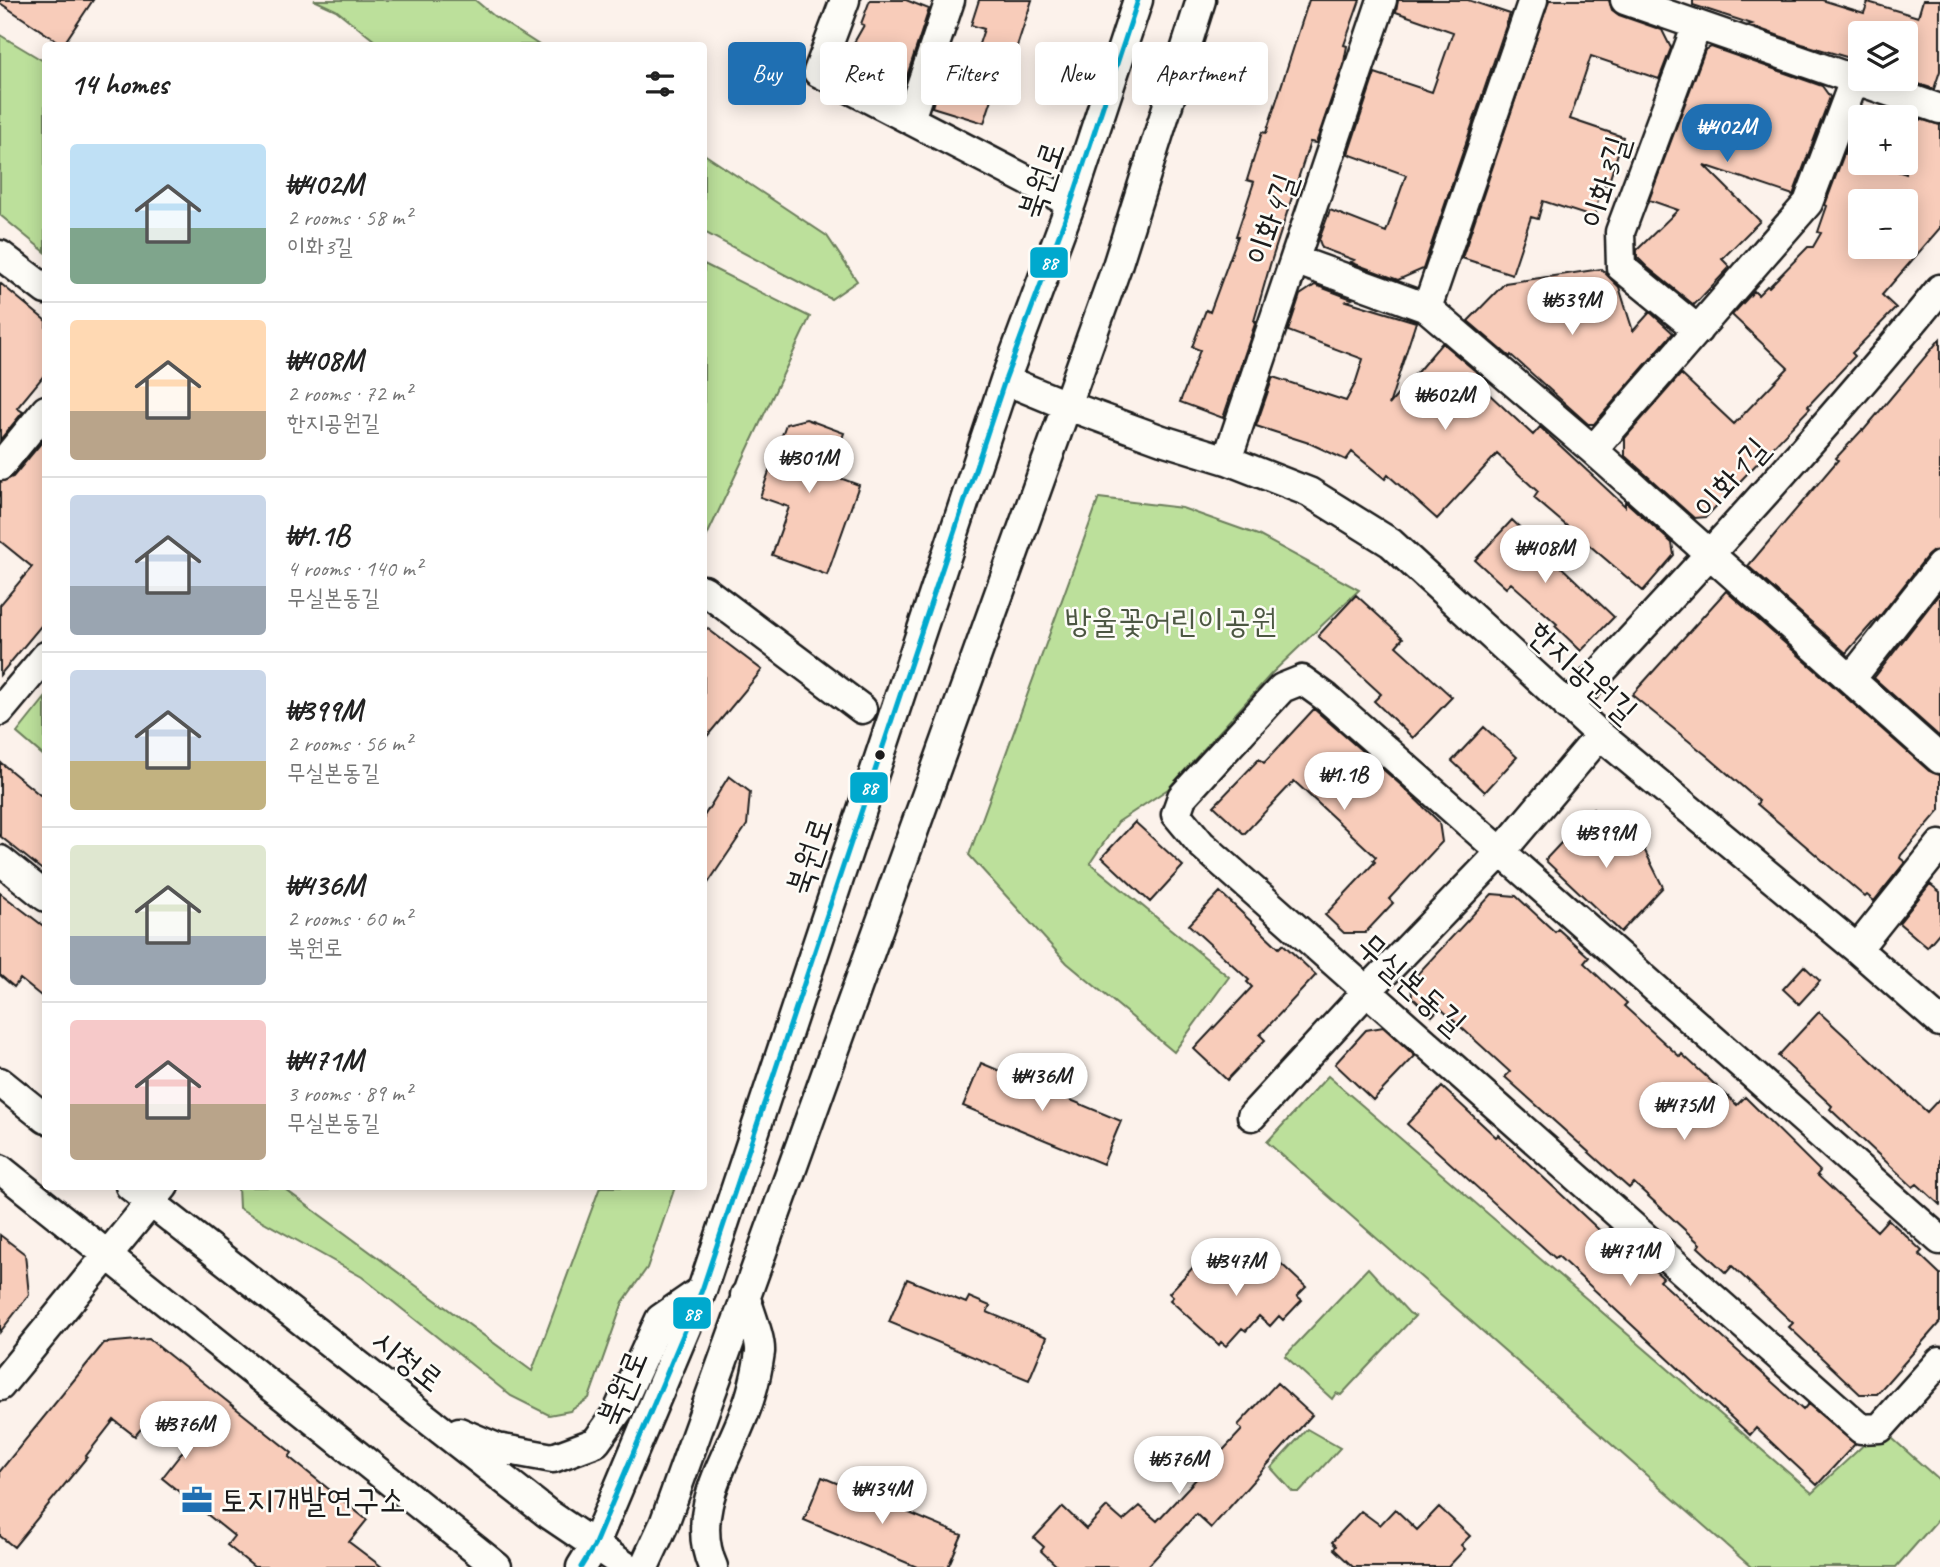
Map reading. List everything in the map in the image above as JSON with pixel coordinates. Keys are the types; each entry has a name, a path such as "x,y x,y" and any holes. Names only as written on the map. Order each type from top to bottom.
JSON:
{"street":[{"path":"845,0 818,72 1072,203"},
{"path":"910,120 950,0"},
{"name":"북원로","path":"587,1556 702,1290 1005,380 1072,203 1138,0"},
{"path":"644,1567 664,1524 1117,266 1201,0"},
{"name":"이화4길","path":"1227,460 1382,0"},
{"path":"1427,308 1533,0"},
{"path":"1625,0 1848,75"},
{"name":"이화3길","path":"1697,25 1620,232 1621,267 1698,330"},
{"path":"1593,450 1808,203 1851,91"},
{"path":"1891,91 1940,109"},
{"path":"0,255 42,287"},
{"path":"1294,260 1427,308 1711,553 1940,759"},
{"name":"이화1길","path":"1569,707 1711,553 1940,289"},
{"name":"한지공원길","path":"1005,380 1066,405 1227,460 1310,492 1391,543 1600,735 1857,949 1940,1022"},
{"path":"0,466 42,415"},
{"path":"1851,679 1940,566"},
{"path":"707,592 862,709"},
{"path":"0,711 42,661"},
{"name":"무실본동길","path":"1940,1240 1327,698 1302,680 1282,688 1182,797 1176,814 1202,844 1861,1429 1880,1428 1940,1361"},
{"path":"1252,1116 1501,852 1600,735"},
{"path":"1857,949 1940,845"},
{"path":"0,860 42,894"},
{"path":"0,1082 42,1116"},
{"path":"0,1169 498,1567"},
{"path":"0,1386 107,1257 148,1192"},
{"name":"시청로","path":"148,1192 423,1416 547,1513 587,1556 627,1567"},
{"path":"423,1416 497,1448 553,1458 596,1442 618,1412 660,1319 702,1290"},
{"path":"713,1567 708,1556 704,1526 713,1485 751,1395 760,1349 745,1295"}],"green space":[{"path":"314,0 475,0 534,42 376,42 336,10"},
{"path":"0,35 42,60 42,250 0,215"},
{"path":"707,156 827,236 857,281 831,299 707,234"},
{"path":"707,266 810,317 707,536"},
{"name":"방울꽃어린이공원","path":"1099,498 1182,508 1258,535 1359,590 1272,673 1168,789 1118,822 1090,863 1229,977 1174,1052 1067,963 969,855"},
{"path":"42,702 42,754 17,733"},
{"path":"1328,1076 1812,1493 1870,1439 1893,1439 1940,1481 1940,1517 1896,1567 1751,1567 1267,1142"},
{"path":"238,1190 286,1190 532,1371 599,1190 674,1190 647,1268 623,1302 589,1398 570,1411 549,1415 511,1396 362,1277 239,1208"},
{"path":"1368,1268 1409,1313 1415,1316 1341,1395 1336,1393 1332,1399 1285,1356"},
{"path":"1307,1429 1340,1448 1300,1492 1293,1492 1271,1468"}],"building":[{"path":"0,0 93,0 65,42 58,42 0,3"},
{"path":"870,0 906,0 929,9 907,76 907,42 854,42 864,25 861,24"},
{"path":"979,0 1032,0 1018,42 980,42 984,29 971,25"},
{"path":"1309,0 1360,0 1344,45 1347,46 1344,62 1316,143 1310,142 1270,265 1256,321 1223,418 1180,402 1200,350 1192,347 1206,310 1210,312 1238,236 1254,182 1247,180 1262,132 1266,133"},
{"path":"1398,0 1468,0 1510,14 1423,269 1398,280 1322,248 1319,240 1330,210 1386,232 1406,175 1348,154 1375,73 1432,92 1453,32 1396,12"},
{"path":"1549,0 1609,0 1612,10 1619,15 1662,30 1671,48 1659,79 1591,56 1570,119 1623,137 1608,185 1604,184 1595,210 1598,219 1543,201 1538,219 1531,217 1512,274 1462,258"},
{"path":"1693,0 1822,0 1864,13 1868,2 1918,17 1923,0 1940,0 1940,71 1934,89 1918,84 1918,21 1848,21 1848,57 1693,5"},
{"path":"1711,47 1822,86 1830,97 1793,195 1704,165 1760,221 1722,259 1730,267 1694,305 1647,267 1637,257 1637,250 1678,210 1649,200 1705,50"},
{"path":"933,105 990,105 984,123"},
{"path":"1918,119 1940,125 1940,228 1918,253 1918,189 1848,189 1848,259 1913,259 1882,295 1896,308 1852,353 1855,356 1808,406 1810,408 1706,517 1694,518 1625,456 1625,438 1681,374 1734,424 1788,368 1732,315 1754,291 1758,295 1769,287 1808,247 1813,247 1821,233 1818,232 1827,206 1825,205 1848,143 1848,175 1918,175"},
{"path":"1601,269 1619,287 1633,331 1650,312 1673,333 1594,424 1588,424 1511,355 1510,357 1468,321 1505,283"},
{"path":"0,283 42,318 42,378 17,408 23,412 0,440"},
{"path":"1315,285 1352,299 1347,301 1416,322 1389,405 1442,343 1479,374 1474,380 1533,435 1540,427 1625,506 1625,501 1672,543 1674,555 1643,591 1534,498 1538,492 1497,454 1437,519 1388,475 1385,479 1352,452 1346,460 1309,443 1256,426 1273,377 1346,401 1355,384 1363,359 1288,331 1300,295"},
{"path":"1940,339 1940,550 1927,556 1876,621 1846,653 1748,566 1838,460 1836,458 1863,431"},
{"path":"806,419 844,433 829,474 859,485 827,575 772,555 789,507 760,497 786,424"},
{"path":"42,442 42,625 0,675 0,605 32,567 0,541 0,482 13,477"},
{"path":"1512,520 1614,617 1581,651 1555,626 1557,624 1511,583 1506,588 1475,560"},
{"path":"1726,591 1929,771 1940,775 1940,810 1901,855 1900,858 1905,862 1874,901 1867,895 1865,897 1757,804 1759,801 1706,755 1632,695"},
{"path":"1940,593 1940,737 1874,678"},
{"path":"1356,595 1403,638 1396,646 1452,697 1413,738 1374,701 1381,694 1318,636"},
{"path":"707,628 762,670 707,736"},
{"path":"1314,709 1439,822 1442,842 1389,899 1393,903 1365,933 1344,933 1325,915 1375,862 1373,860 1376,857 1294,781 1244,834 1214,806 1259,759 1264,763"},
{"path":"1484,727 1517,757 1485,792 1452,761"},
{"path":"0,762 42,797 42,870 0,836"},
{"path":"729,776 750,792 747,825 707,885 707,811"},
{"path":"1593,809 1640,853 1644,849 1663,887 1621,932 1545,860"},
{"path":"1135,822 1183,866 1150,902 1102,857"},
{"path":"1930,884 1940,892 1940,932 1927,947 1899,923"},
{"path":"1220,892 1279,948 1283,944 1316,975 1260,1035 1265,1040 1227,1080 1194,1049 1252,987 1247,982 1249,980 1189,925"},
{"path":"0,893 42,925 42,997 20,979 14,987 0,975"},
{"path":"1492,894 1516,896 1555,932 1558,929 1589,957 1584,963 1627,1003 1624,1006 1680,1057 1682,1054 1737,1105 1745,1097 1820,1171 1817,1175 1877,1231 1888,1219 1922,1251 1919,1254 1940,1274 1940,1322 1877,1394 1860,1394 1789,1327 1793,1323 1732,1266 1726,1273 1698,1247 1700,1244 1634,1183 1629,1188 1505,1077 1510,1072 1440,1008 1432,1016 1412,997 1411,981"},
{"path":"1804,966 1820,981 1799,1004 1783,989"},
{"path":"1819,1012 1927,1112 1940,1098 1940,1205 1917,1184 1913,1187 1778,1056"},
{"path":"1383,1027 1415,1056 1373,1100 1335,1064 1366,1030"},
{"path":"981,1063 1041,1088 1043,1081 1064,1090 1061,1096 1121,1121 1103,1164 963,1106"},
{"path":"1442,1087 1496,1137 1498,1135 1613,1243 1618,1237 1663,1278 1660,1281 1803,1410 1808,1404 1855,1444 1817,1485 1756,1428 1750,1435 1558,1256 1555,1258 1407,1124"},
{"path":"0,1235 25,1254 29,1295 0,1332"},
{"path":"1275,1258 1306,1287 1297,1296 1302,1300 1283,1320 1279,1316 1270,1326 1259,1316 1246,1331 1242,1328 1226,1346 1221,1342 1219,1345 1170,1300 1173,1297 1169,1293 1198,1262 1217,1277 1232,1261 1254,1282"},
{"path":"907,1279 966,1303 969,1297 990,1306 987,1312 1047,1337 1029,1380 889,1322"},
{"path":"149,1339 292,1453 289,1457 367,1520 349,1542 382,1567 254,1567 227,1545 234,1536 162,1478 187,1446 150,1418 135,1436 114,1420 14,1547 0,1536 0,1471 104,1343"},
{"path":"1277,1383 1312,1415 1211,1528 1196,1514 1147,1567 1058,1567 1041,1551 1044,1547 1034,1538 1063,1507 1086,1529 1107,1507 1123,1521 1140,1506 1157,1521 1242,1430 1238,1425"},
{"path":"822,1477 882,1502 884,1496 905,1504 902,1510 962,1535 948,1567 917,1567 804,1520"},
{"path":"1439,1507 1470,1536 1461,1545 1465,1549 1448,1567 1353,1567 1334,1549 1336,1546 1332,1542 1361,1511 1380,1525 1395,1509 1417,1530"}],"transit line":[{"name":"88","path":"581,1567 594,1546 702,1290 1005,380 1071,203 1138,0"}],"place":[{"name":"토지개발연구소","path":"197,1500"}]}
